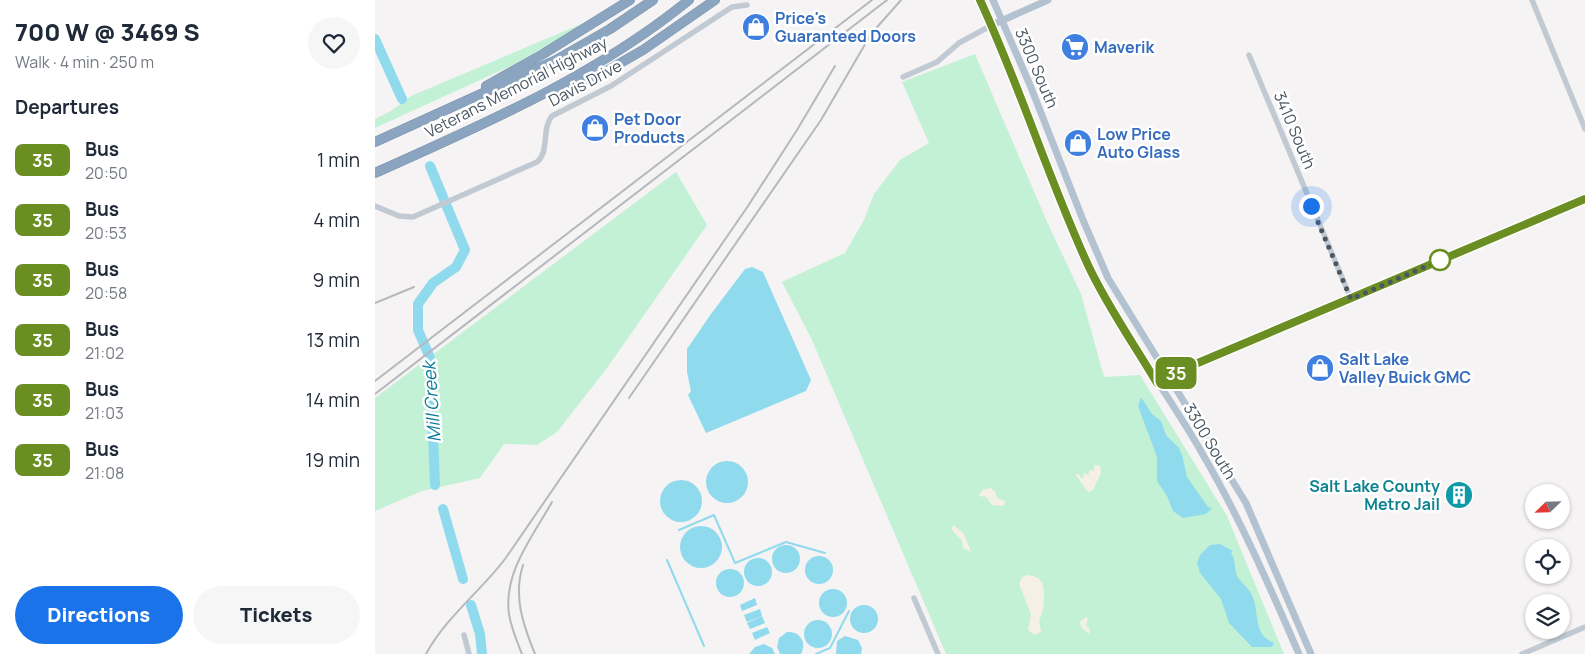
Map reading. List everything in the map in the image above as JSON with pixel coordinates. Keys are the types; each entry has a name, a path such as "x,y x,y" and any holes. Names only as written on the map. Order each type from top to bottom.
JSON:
{"highway":[{"path":"427,118 543,54 630,0"},
{"name":"Veterans Memorial Highway","path":"375,142 556,60 610,29 653,0"},
{"name":"Veterans Memorial Highway","path":"375,173 564,83 621,51 689,0"},
{"path":"441,143 603,73 643,50 715,0"}],"main road":[{"name":"3300 South","path":"980,0 1088,264 1107,301 1201,451 1235,511 1299,654"},
{"name":"3300 South","path":"993,0 1100,259 1117,295 1212,444 1250,510 1311,654"},
{"path":"991,25 1048,0"}],"street":[{"path":"1532,0 1585,129"},
{"name":"Davis Drive","path":"375,206 408,218 537,162 542,156 547,126 552,116 611,86 732,7 747,5"},
{"path":"903,77 937,62 959,43 991,25"},
{"name":"3410 South","path":"1249,55 1351,299"},
{"path":"1157,383 1167,376 1585,199"},
{"path":"914,598 938,654"},
{"path":"1522,654 1585,627"},
{"path":"464,635 469,654"}],"green space":[{"path":"591,20 513,65 375,128 375,119 391,111 411,96"},
{"path":"975,54 1048,224 1081,294 1104,377 1140,375 1227,516 1284,654 946,654 812,340 782,282 845,253 864,220 874,194 900,160 929,143 902,82"},
{"path":"676,172 707,225 607,368 557,432 537,445 504,444 480,478 422,491 375,511 375,398"}],"sand":[{"path":"1094,465 1100,466 1101,473 1093,490 1088,492 1075,474 1078,474 1083,479 1084,473 1088,475 1090,470 1094,471"},
{"path":"990,488 995,491 997,498 1005,501 1004,506 992,505 986,497 979,496 982,490"},
{"path":"954,525 964,534 971,552 963,548 962,541 951,529"},
{"path":"1028,575 1039,579 1044,591 1043,608 1039,620 1041,632 1034,635 1028,630 1031,614 1019,584 1022,577"},
{"path":"1086,617 1088,618 1086,625 1090,629 1089,634 1081,627 1080,622"}],"water":[{"path":"752,267 763,272 811,380 806,391 706,433 688,395 691,391 687,372 687,349 745,269"},
{"path":"1141,397 1152,414 1161,421 1166,435 1179,448 1187,477 1208,507 1212,508 1206,514 1183,518 1173,511 1167,496 1157,481 1157,457 1138,406"},
{"path":"727,461 742,467 748,482 742,497 727,503 712,497 706,482 712,467"},
{"path":"681,480 696,486 702,501 696,516 681,522 666,516 660,501 666,486"},
{"path":"701,526 716,532 722,547 716,562 701,568 686,562 680,547 686,532"},
{"path":"1220,544 1233,551 1231,553 1234,558 1237,576 1252,595 1259,629 1267,639 1274,643 1272,647 1252,647 1229,623 1221,599 1200,573 1197,563 1200,555 1210,545"},
{"path":"786,545 796,549 800,559 796,569 786,573 776,569 772,559 776,549"},
{"path":"819,556 829,560 833,570 829,580 819,584 809,580 805,570 809,560"},
{"path":"758,558 768,562 772,572 768,582 758,586 748,582 744,572 748,562"},
{"path":"730,569 740,573 744,583 740,593 730,597 720,593 716,583 720,573"},
{"path":"833,589 843,593 847,603 843,613 833,617 823,613 819,603 823,593"},
{"path":"755,598 757,605 742,611 740,605"},
{"path":"864,605 874,609 878,619 874,629 864,633 854,629 850,619 854,609"},
{"path":"760,609 762,616 747,622 744,615"},
{"path":"762,616 765,623 750,629 747,623"},
{"path":"818,620 828,624 832,634 828,644 818,648 808,644 804,634 808,624"},
{"path":"767,627 770,633 755,640 752,633"},
{"path":"787,632 796,633 801,638 803,650 801,654 780,654 777,647 779,638"},
{"path":"845,636 858,640 862,648 861,654 836,654 837,641"},
{"path":"764,644 772,648 775,654 749,654 755,647"}],"waterway":[{"name":"Mill Creek","path":"375,39 402,99"},
{"name":"Mill Creek","path":"430,166 465,250 456,267 433,283 418,304 418,330 430,358 435,485"},
{"name":"Mill Creek","path":"443,509 463,579"},
{"path":"679,530 714,515 735,563 786,542 825,553"},
{"path":"667,560 704,646"},
{"name":"Mill Creek","path":"471,605 480,634 482,654"},
{"path":"816,654 830,648 849,611"}],"railway":[{"path":"375,381 872,0"},
{"path":"375,394 887,0"},
{"path":"629,398 821,120 871,34 901,0"},
{"path":"426,654 443,628 505,559 748,206 797,130 835,66"},
{"path":"375,303 414,287"},
{"path":"522,654 509,614 508,599 515,570 521,555 552,502"},
{"path":"523,565 520,577 519,599 523,621 535,654"}],"bus line":[{"name":"35","path":"980,0 1022,96 1045,159 1088,264 1107,301 1157,383 1167,376 1585,199"}],"place":[{"name":"Price's Guaranteed Doors","path":"756,27"},
{"name":"Maverik","path":"1075,47"},
{"name":"Pet Door Products","path":"595,128"},
{"name":"Low Price Auto Glass","path":"1078,143"},
{"name":"Salt Lake Valley Buick GMC","path":"1320,368"},
{"name":"Salt Lake County Metro Jail","path":"1459,495"}],"route":[{"path":"1311,206 1351,299 1443,259 1440,260"}]}
